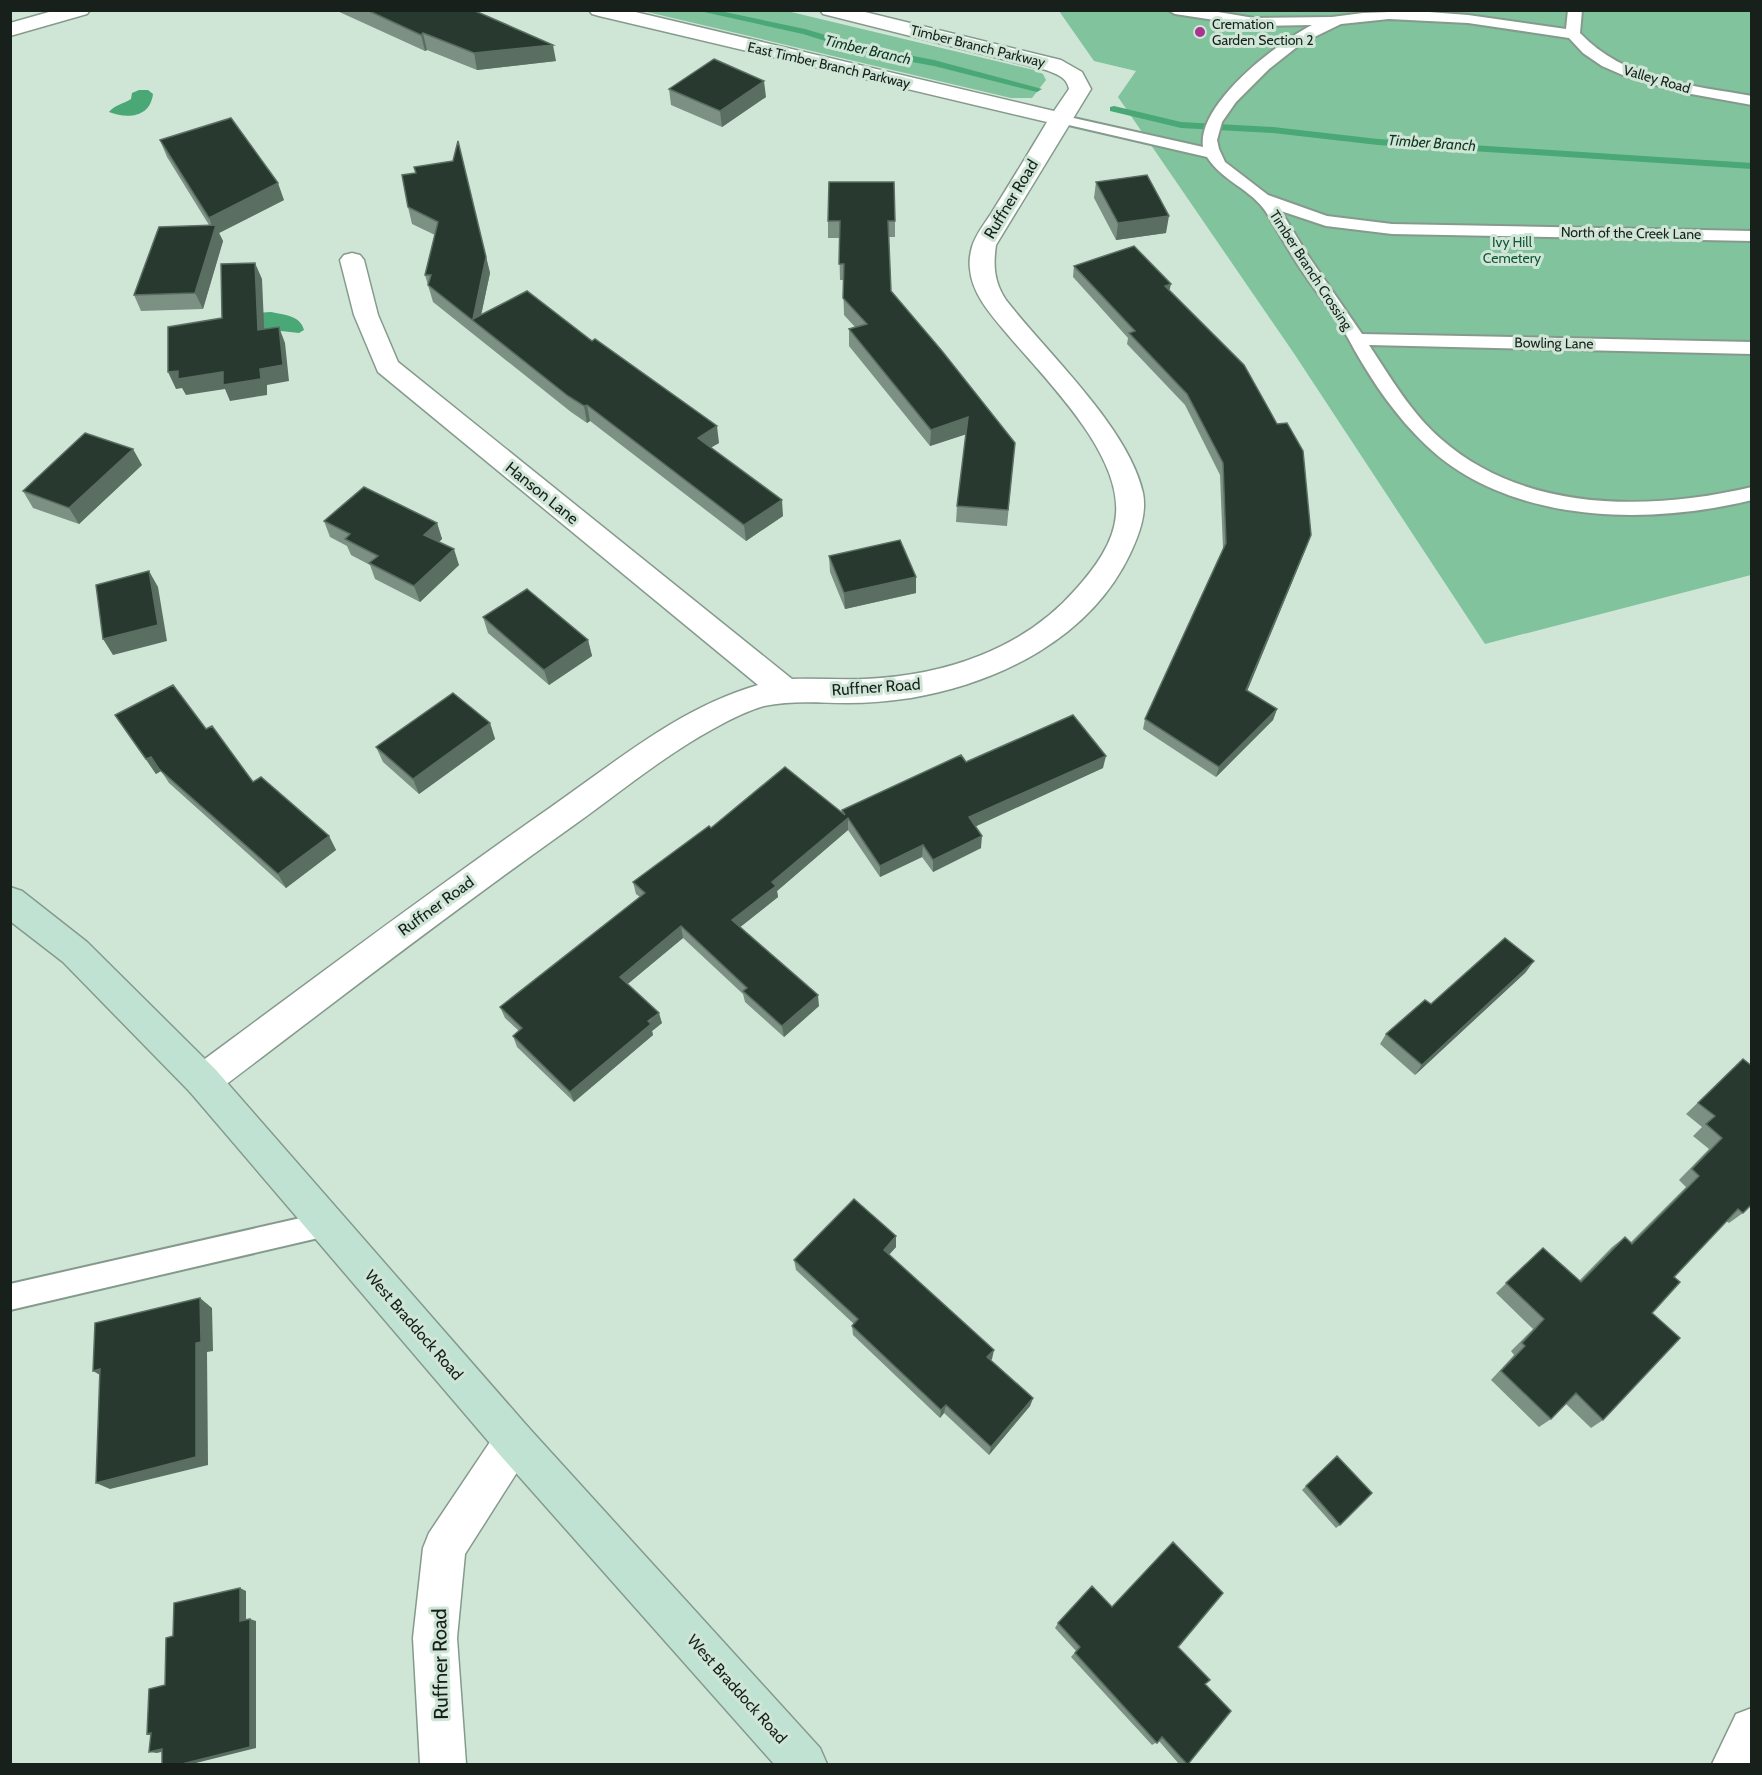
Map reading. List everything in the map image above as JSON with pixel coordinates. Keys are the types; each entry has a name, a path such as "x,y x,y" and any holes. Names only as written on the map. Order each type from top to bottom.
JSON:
{"main road":[{"name":"West Braddock Road","path":"10,901 75,952 203,1081 514,1441 804,1764"}],"street":[{"path":"10,30 80,10"},
{"name":"East Timber Branch Parkway","path":"599,10 1060,118"},
{"name":"Timber Branch Parkway","path":"830,10 1053,64 1072,74 1080,86 1060,118"},
{"name":"Ruffner Road","path":"203,1081 452,893 685,730 748,700 784,690 865,691 927,683 992,663 1044,634 1077,606 1112,567 1131,513 1131,495 1122,469 1107,440 1005,314 984,282 981,263 984,245 1060,118"},
{"name":"Hanson Lane","path":"352,260 366,315 387,366 784,690"},
{"name":"Ruffner Road","path":"443,1764 435,1638 444,1548 514,1441"},
{"path":"1735,1764 1752,1730"}],"lane":[{"path":"1175,10 1254,22 1336,21 1388,15 1429,16 1573,34 1575,10"},
{"path":"1213,154 1210,145 1214,127 1227,102 1277,52 1336,21"},
{"name":"Valley Road","path":"1573,34 1594,55 1627,71 1657,81 1752,101"},
{"path":"1060,118 1213,154"},
{"name":"Timber Branch Crossing","path":"1213,154 1223,169 1263,198 1381,379 1411,418 1450,456 1498,484 1552,500 1636,509 1692,506 1752,493"},
{"name":"North of the Creek Lane","path":"1263,198 1307,216 1326,221 1392,229 1752,236"},
{"name":"Bowling Lane","path":"1356,339 1752,348"},
{"path":"10,1297 327,1224"}],"green space":[{"path":"643,11 787,11 1034,70 1043,74 1046,80 1032,98 1011,98"},
{"name":"Ivy Hill Cemetery","path":"1059,11 1751,11 1751,575 1485,644 1295,355 1118,97 1136,71 1094,61"}],"shaded area":[{"path":"148,90 153,94 151,102 143,112 123,116 109,112 131,99 132,93"},
{"path":"271,312 299,321 304,330 299,333 245,327 254,313"}],"building":[{"path":"367,10 473,10 553,45 474,53 423,33 421,35"},
{"path":"714,59 764,81 720,111 669,89"},
{"path":"231,118 278,183 209,218 160,140"},
{"path":"458,141 486,257 473,319 527,291 592,341 595,339 717,426 698,438 782,500 744,525 587,405 584,406 568,396 428,285 431,275 425,275 438,222 408,207 402,175 416,173 414,167 453,161"},
{"path":"1147,175 1169,216 1118,223 1096,182"},
{"path":"829,182 894,182 895,221 888,221 891,291 1015,443 1008,510 957,506 968,417 931,430 849,329 867,324 843,298 844,264 839,264 840,221 828,221"},
{"path":"216,225 195,293 134,295 159,227"},
{"path":"1134,246 1171,284 1165,286 1244,365 1277,424 1287,423 1303,451 1311,535 1246,690 1277,709 1219,767 1145,719 1226,543 1223,463 1187,394 1129,333 1135,331 1074,266"},
{"path":"255,263 258,330 279,327 283,365 260,369 261,379 223,385 223,372 178,379 178,371 168,372 168,327 222,318 221,264"},
{"path":"85,433 133,449 69,508 23,491"},
{"path":"364,487 437,523 424,535 454,549 414,586 369,563 378,556 345,539 350,534 324,521"},
{"path":"900,540 916,577 844,593 829,556"},
{"path":"149,571 158,625 103,639 96,585"},
{"path":"527,589 588,640 544,670 483,617"},
{"path":"173,685 206,729 212,726 253,782 261,777 329,836 278,874 159,769 151,757 146,759 115,715"},
{"path":"453,693 490,723 413,779 376,747"},
{"path":"1073,715 1106,756 969,817 982,836 933,860 923,845 880,866 848,818 772,882 776,886 732,920 818,995 782,1026 743,991 747,988 681,926 620,977 659,1013 648,1021 651,1024 570,1092 513,1036 522,1028 500,1007 645,893 633,882 709,826 711,828 785,767 845,815 842,810 961,755 966,762"},
{"path":"1505,938 1534,961 1422,1065 1386,1034 1425,1000 1431,1004"},
{"path":"1743,1059 1752,1066 1752,1204 1743,1213 1738,1209 1674,1277 1680,1282 1652,1313 1680,1338 1603,1420 1576,1393 1551,1419 1501,1371 1525,1346 1522,1343 1544,1319 1506,1283 1543,1248 1581,1282 1625,1237 1632,1244 1699,1176 1692,1169 1722,1138 1706,1124 1715,1116 1698,1103"},
{"path":"854,1199 896,1236 884,1250 994,1350 987,1357 1033,1398 991,1447 946,1405 941,1410 852,1326 858,1319 794,1260"},
{"path":"200,1298 201,1342 196,1343 196,1457 96,1483 100,1369 93,1371 95,1323"},
{"path":"1337,1456 1372,1493 1340,1525 1306,1486"},
{"path":"1173,1542 1223,1593 1178,1647 1210,1680 1205,1684 1231,1711 1188,1764 1162,1737 1157,1743 1075,1653 1080,1647 1058,1623 1092,1586 1112,1607"},
{"path":"240,1588 240,1621 250,1619 250,1747 182,1764 162,1764 162,1749 149,1752 151,1733 147,1734 149,1689 165,1685 166,1638 173,1636 174,1603"}],"waterway":[{"name":"Timber Branch","path":"699,10 805,32 864,50 934,63 1037,89"},
{"name":"Timber Branch","path":"1114,109 1181,125 1273,130 1378,142 1752,166"}],"place":[{"name":"Cremation Garden Section 2","path":"1200,32"}]}
